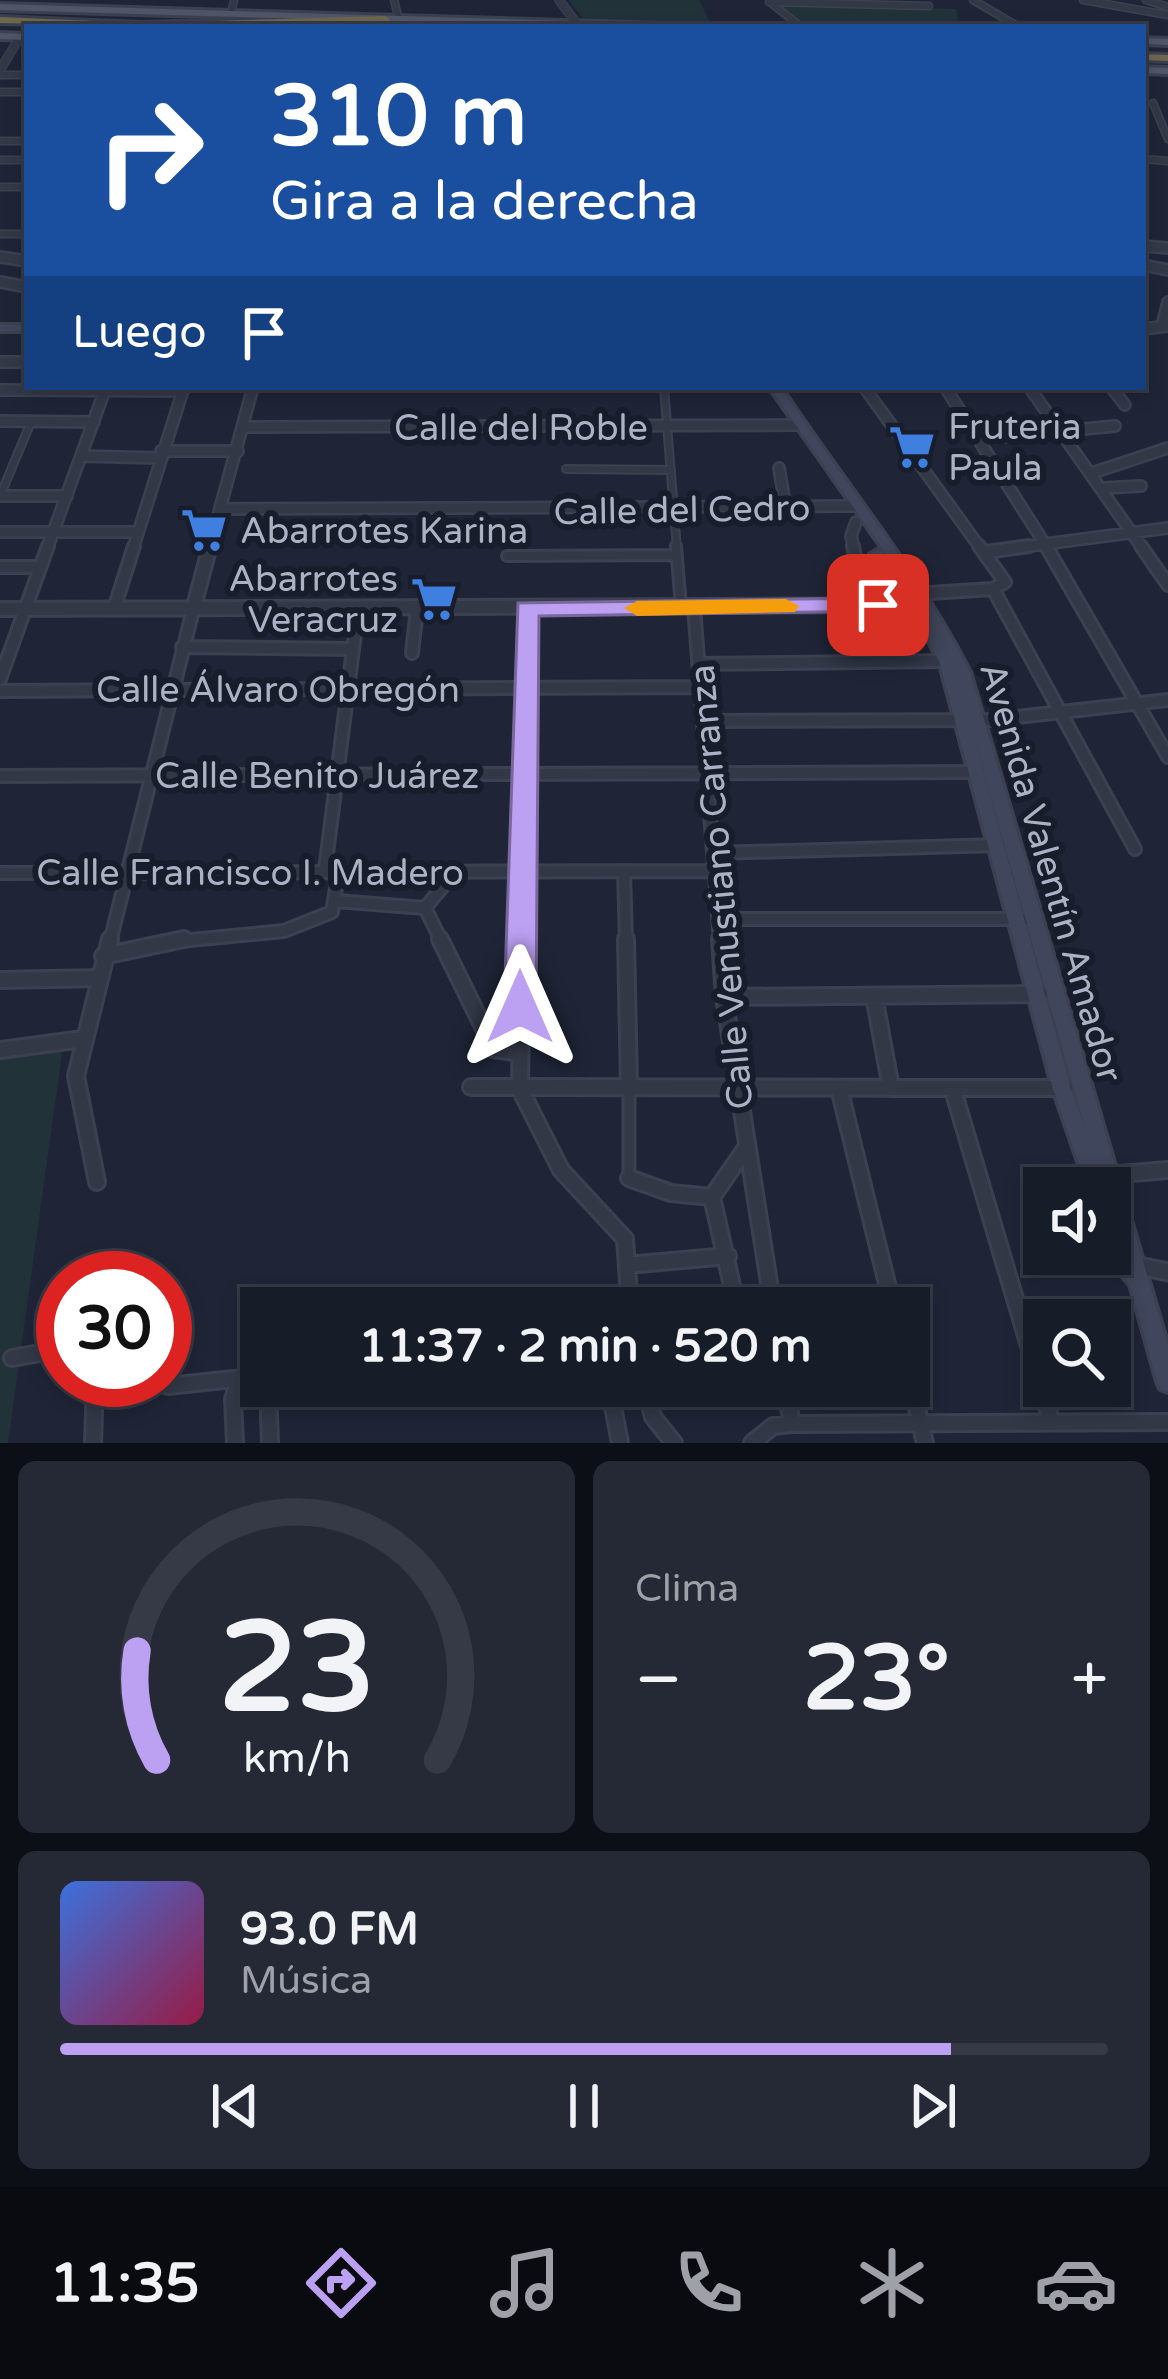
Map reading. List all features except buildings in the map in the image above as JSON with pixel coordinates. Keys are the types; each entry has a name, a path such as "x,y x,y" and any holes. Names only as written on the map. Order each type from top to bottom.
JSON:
{"highway":[{"path":"214,24 392,19"},
{"path":"0,20 95,24"}],"main road":[{"path":"0,7 136,6 231,14 576,24"},
{"path":"509,22 521,24"},
{"name":"Avenida Valentín Amador","path":"768,390 890,572 919,599"},
{"name":"Avenida Valentín Amador","path":"777,390 795,426"},
{"name":"Avenida Valentín Amador","path":"852,512 919,599 952,661 986,772 1015,844 1055,994 1071,1088"},
{"name":"Avenida Valentín Amador","path":"986,772 995,845 1035,994 1098,1167"},
{"name":"Avenida Valentín Amador","path":"1131,1264 1168,1382"},
{"name":"Avenida Valentín Amador","path":"1131,1266 1133,1270"}],"street":[{"path":"231,14 234,0"},
{"path":"392,19 394,0"},
{"path":"559,0 576,24"},
{"path":"768,1 928,6 924,0"},
{"path":"973,0 1014,24"},
{"path":"1083,0 1168,11"},
{"path":"1121,7 1136,0"},
{"path":"1146,0 1168,11"},
{"path":"768,1 797,24"},
{"path":"0,72 24,36"},
{"path":"1154,103 1168,139"},
{"path":"4,285 24,261"},
{"path":"1146,325 1165,324 1168,302"},
{"path":"0,679 105,390"},
{"path":"114,609 184,390"},
{"path":"97,1182 76,1076 82,1039 252,390"},
{"path":"664,390 677,555 687,607"},
{"path":"0,609 687,607 919,599 993,589 1006,582 866,390"},
{"path":"947,390 1045,545 1168,757"},
{"path":"1031,390 1168,585"},
{"path":"1113,390 1125,405"},
{"path":"0,422 94,422"},
{"path":"31,422 0,496 67,496"},
{"name":"Calle del Roble","path":"244,427 795,426"},
{"path":"981,439 1115,426"},
{"path":"1092,473 1168,448"},
{"path":"81,456 238,451"},
{"path":"566,469 671,470"},
{"path":"779,469 786,508"},
{"path":"1103,488 1141,486"},
{"name":"Calle del Cedro","path":"222,509 786,508 852,512"},
{"path":"986,552 1168,528"},
{"path":"0,532 138,532"},
{"path":"507,556 677,555"},
{"path":"0,567 38,567"},
{"path":"993,589 1135,849"},
{"name":"Calle Venustiano Carranza","path":"687,607 704,722 724,997 769,1287"},
{"path":"527,608 520,1089 560,1170 625,1239 629,1287"},
{"path":"412,652 417,609"},
{"path":"103,956 196,937 284,931 332,912 337,901 332,870 338,775 358,610"},
{"path":"182,647 353,649"},
{"path":"698,664 952,661"},
{"name":"Calle Álvaro Obregón","path":"0,691 700,687"},
{"path":"704,722 972,720 1168,700"},
{"name":"Calle Benito Juárez","path":"0,776 986,772"},
{"path":"715,853 1015,844"},
{"path":"624,871 629,1178 671,1193 712,1197"},
{"path":"425,908 455,872"},
{"name":"Calle Francisco I. Madero","path":"0,873 716,872"},
{"path":"337,901 425,908"},
{"path":"425,908 494,1048 520,1053"},
{"path":"719,919 1034,920"},
{"path":"0,980 99,978"},
{"path":"724,997 1055,994"},
{"path":"874,996 891,1088"},
{"path":"0,1050 82,1039"},
{"path":"471,1087 1071,1088"},
{"path":"839,1088 888,1287"},
{"path":"953,1090 1052,1420"},
{"path":"733,1287 712,1197 746,1148"},
{"path":"1131,1176 1168,1170"},
{"path":"627,1265 728,1256"},
{"path":"1133,1270 1168,1272"},
{"path":"12,1358 36,1354"},
{"path":"192,1383 240,1378 233,1399 235,1443"},
{"path":"93,1443 94,1407"},
{"path":"269,1407 270,1443"},
{"path":"613,1407 620,1443"},
{"path":"650,1407 653,1418 674,1443"},
{"path":"789,1407 792,1424"},
{"path":"917,1407 925,1443"},
{"path":"752,1443 773,1426 792,1424 1168,1422"}],"shaded area":[{"path":"569,0 699,0 710,22 583,19"},
{"path":"776,4 956,9 958,24 801,24"},
{"path":"63,1046 8,1443 0,1443 0,1054"}],"slow traffic":[{"path":"637,608 786,606"}],"place":[{"name":"Fruteria Paula","path":"912,447"},
{"name":"Abarrotes Karina","path":"204,530"},
{"name":"Abarrotes Veracruz","path":"434,599"}],"route":[{"path":"520,1007 527,608 878,605"}]}
